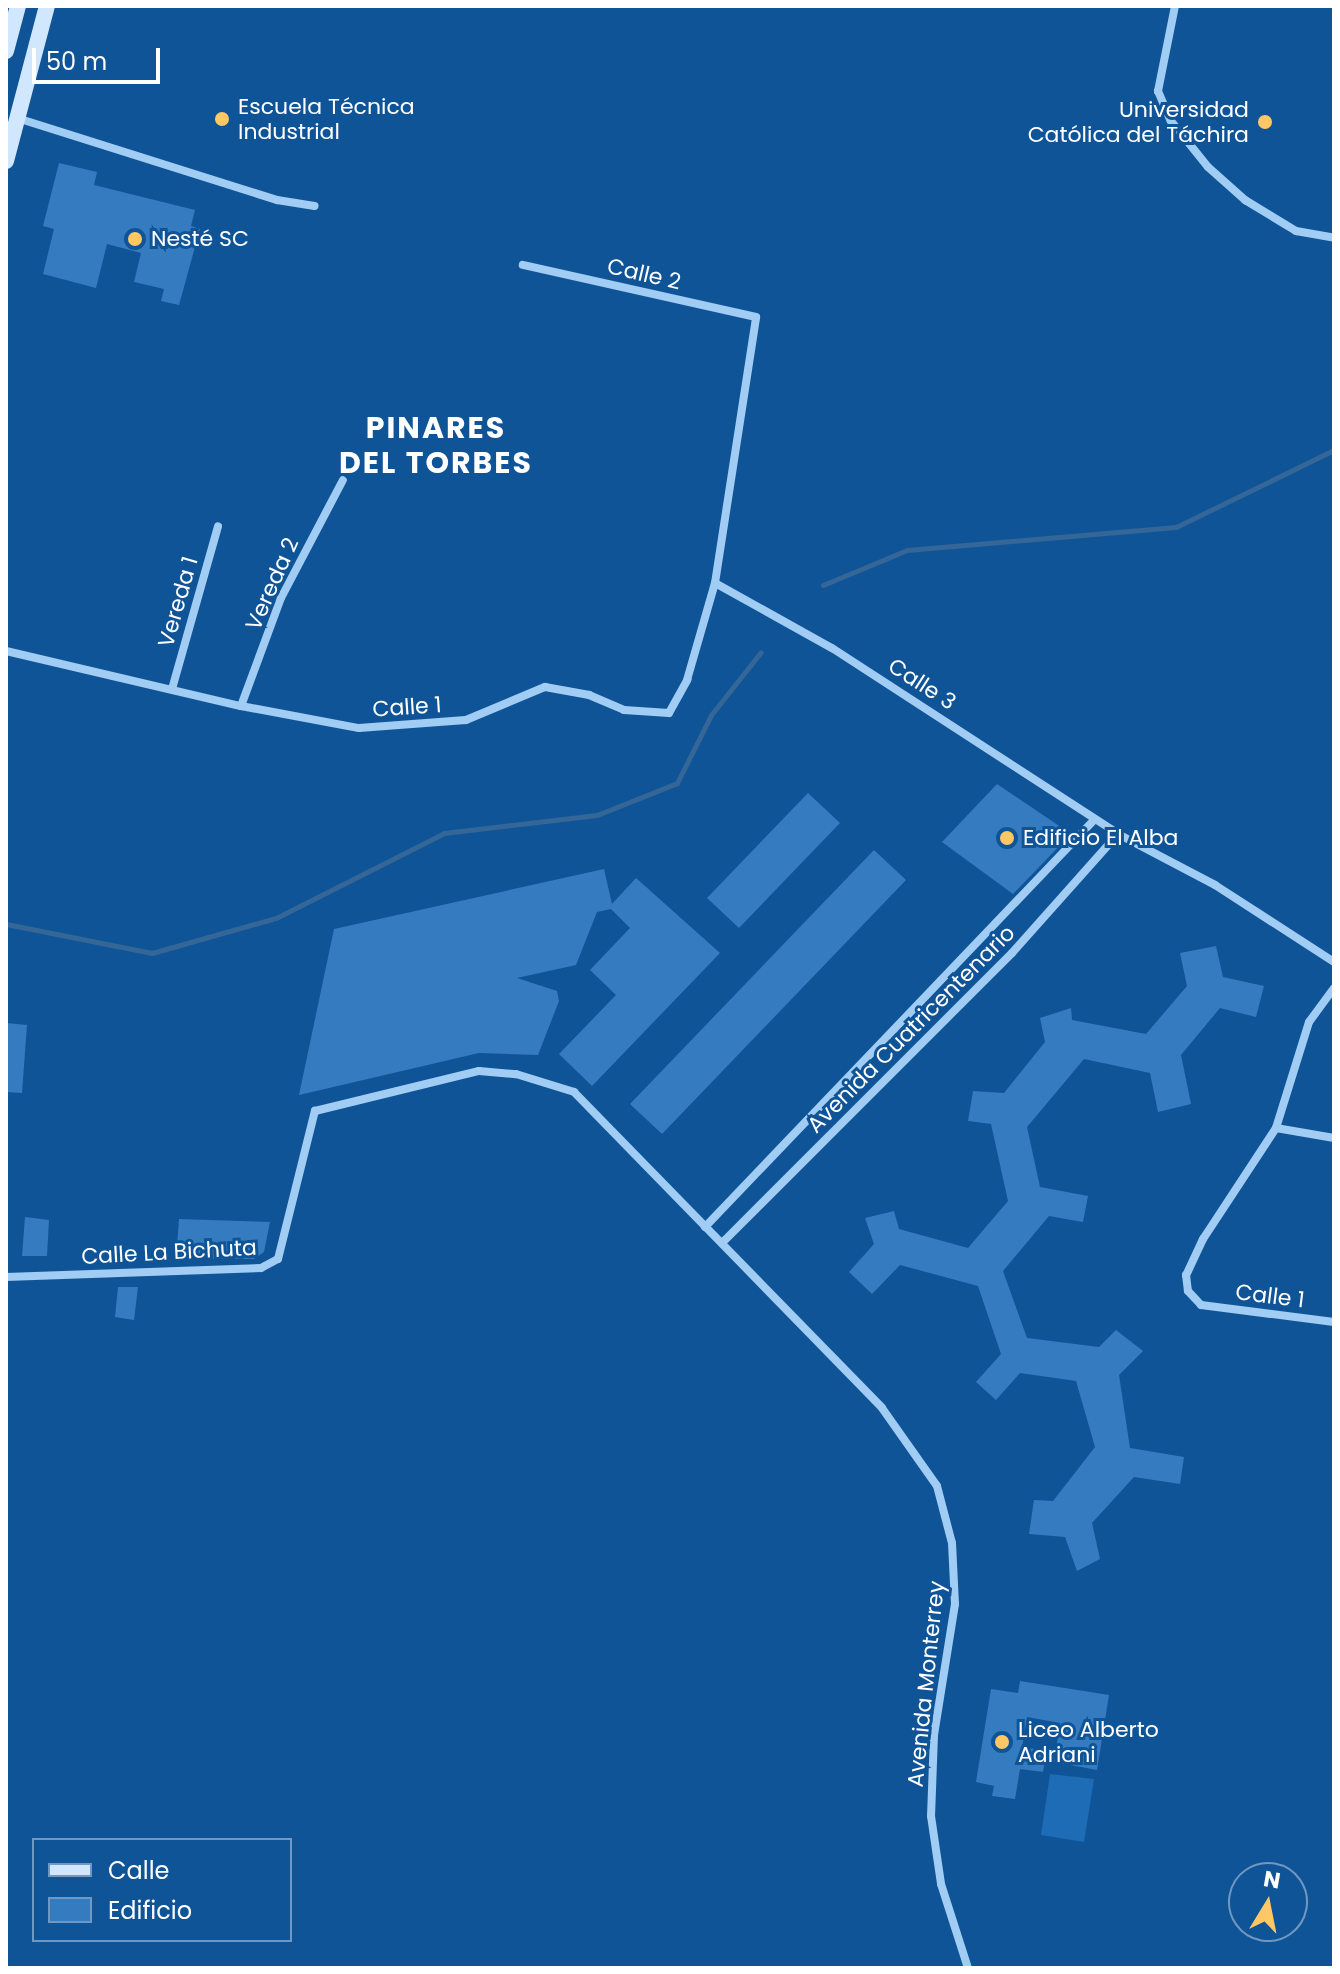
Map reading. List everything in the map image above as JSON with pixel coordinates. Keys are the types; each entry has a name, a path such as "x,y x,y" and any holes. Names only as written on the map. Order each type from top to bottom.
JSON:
{"main road":[{"path":"6,51 18,6"},
{"path":"6,161 47,6"}],"street":[{"path":"1175,6 1158,91 1171,121 1208,167 1245,200 1296,231 1334,238"},
{"path":"17,118 277,200 315,206"},
{"name":"Calle 2","path":"523,265 756,317 715,583"},
{"name":"Vereda 2","path":"241,706 281,598 343,480"},
{"name":"Vereda 1","path":"172,689 218,526"},
{"name":"Calle 1","path":"6,651 241,706 359,728 411,728 466,720 545,687 589,695 624,710 669,713 687,680 715,583"},
{"name":"Calle 3","path":"715,583 832,648 1118,834 1215,885 1334,962"},
{"name":"Avenida Cuatricentenario","path":"705,1227 1095,819"},
{"name":"Avenida Cuatricentenario","path":"722,1243 1012,953 1118,834"},
{"path":"1334,988 1309,1022 1276,1128 1334,1138"},
{"name":"Calle La Bichuta","path":"6,1277 261,1268 278,1259 315,1111 479,1071 527,1076 574,1092 722,1243"},
{"name":"Calle 1","path":"1276,1128 1191,1259 1188,1291 1201,1305 1334,1322"},
{"name":"Avenida Monterrey","path":"722,1243 882,1408 937,1486 952,1543 955,1604 934,1735 931,1816 941,1884 968,1968"}],"shaded area":[{"path":"1050,1774 1094,1779 1084,1842 1041,1835"}],"building":[{"name":"Nesté SC","path":"59,163 97,172 94,185 195,210 191,226 200,229 179,305 161,301 164,289 134,282 141,253 107,244 96,288 43,274 54,229 43,226"},
{"name":"Edificio El Alba","path":"997,784 1071,834 1013,894 942,842"},
{"path":"808,793 840,823 739,928 707,898"},
{"path":"874,850 906,880 662,1134 630,1104"},
{"path":"604,869 612,904 636,878 720,953 592,1086 559,1054 616,995 590,970 630,928 611,909 597,912 576,965 517,978 557,991 559,1001 538,1055 479,1053 299,1095 334,929"},
{"path":"1216,946 1223,977 1264,986 1256,1017 1220,1008 1181,1055 1191,1104 1158,1112 1150,1073 1084,1059 1027,1127 1040,1187 1088,1196 1083,1222 1049,1216 1003,1271 1027,1338 1099,1347 1116,1330 1143,1351 1119,1375 1130,1448 1184,1457 1180,1484 1134,1477 1092,1523 1100,1559 1077,1571 1065,1537 1029,1534 1034,1500 1053,1501 1095,1447 1076,1381 1020,1373 996,1400 976,1382 1001,1354 978,1286 900,1265 872,1294 849,1272 874,1244 865,1218 894,1211 899,1229 968,1248 1008,1201 991,1124 968,1121 973,1091 1004,1093 1045,1042 1040,1018 1071,1008 1072,1020 1146,1034 1187,986 1180,953"},
{"path":"6,1023 27,1025 22,1093 6,1092"},
{"path":"25,1217 49,1220 47,1256 22,1256"},
{"path":"179,1219 270,1222 264,1252 254,1259 176,1259"},
{"path":"118,1287 138,1287 134,1320 115,1317"},
{"name":"Liceo Alberto Adriani","path":"1020,1681 1109,1695 1097,1770 1054,1762 1060,1723 1027,1717 1022,1747 1047,1751 1043,1772 1020,1769 1015,1799 992,1796 994,1786 976,1782 991,1689 1018,1693"}],"waterway":[{"path":"823,585 907,550 1176,527 1334,450"},
{"path":"6,924 152,953 276,918 444,833 597,815 677,783 711,715 761,652"}],"place":[{"name":"Escuela Técnica Industrial","path":"222,119"},
{"name":"Universidad Católica del Táchira","path":"1265,122"},
{"name":"Nesté SC","path":"135,239"},
{"name":"Edificio El Alba","path":"1007,838"},
{"name":"Liceo Alberto Adriani","path":"1002,1742"}],"district":[{"name":"PINARES DEL TORBES","path":"436,445"}]}
